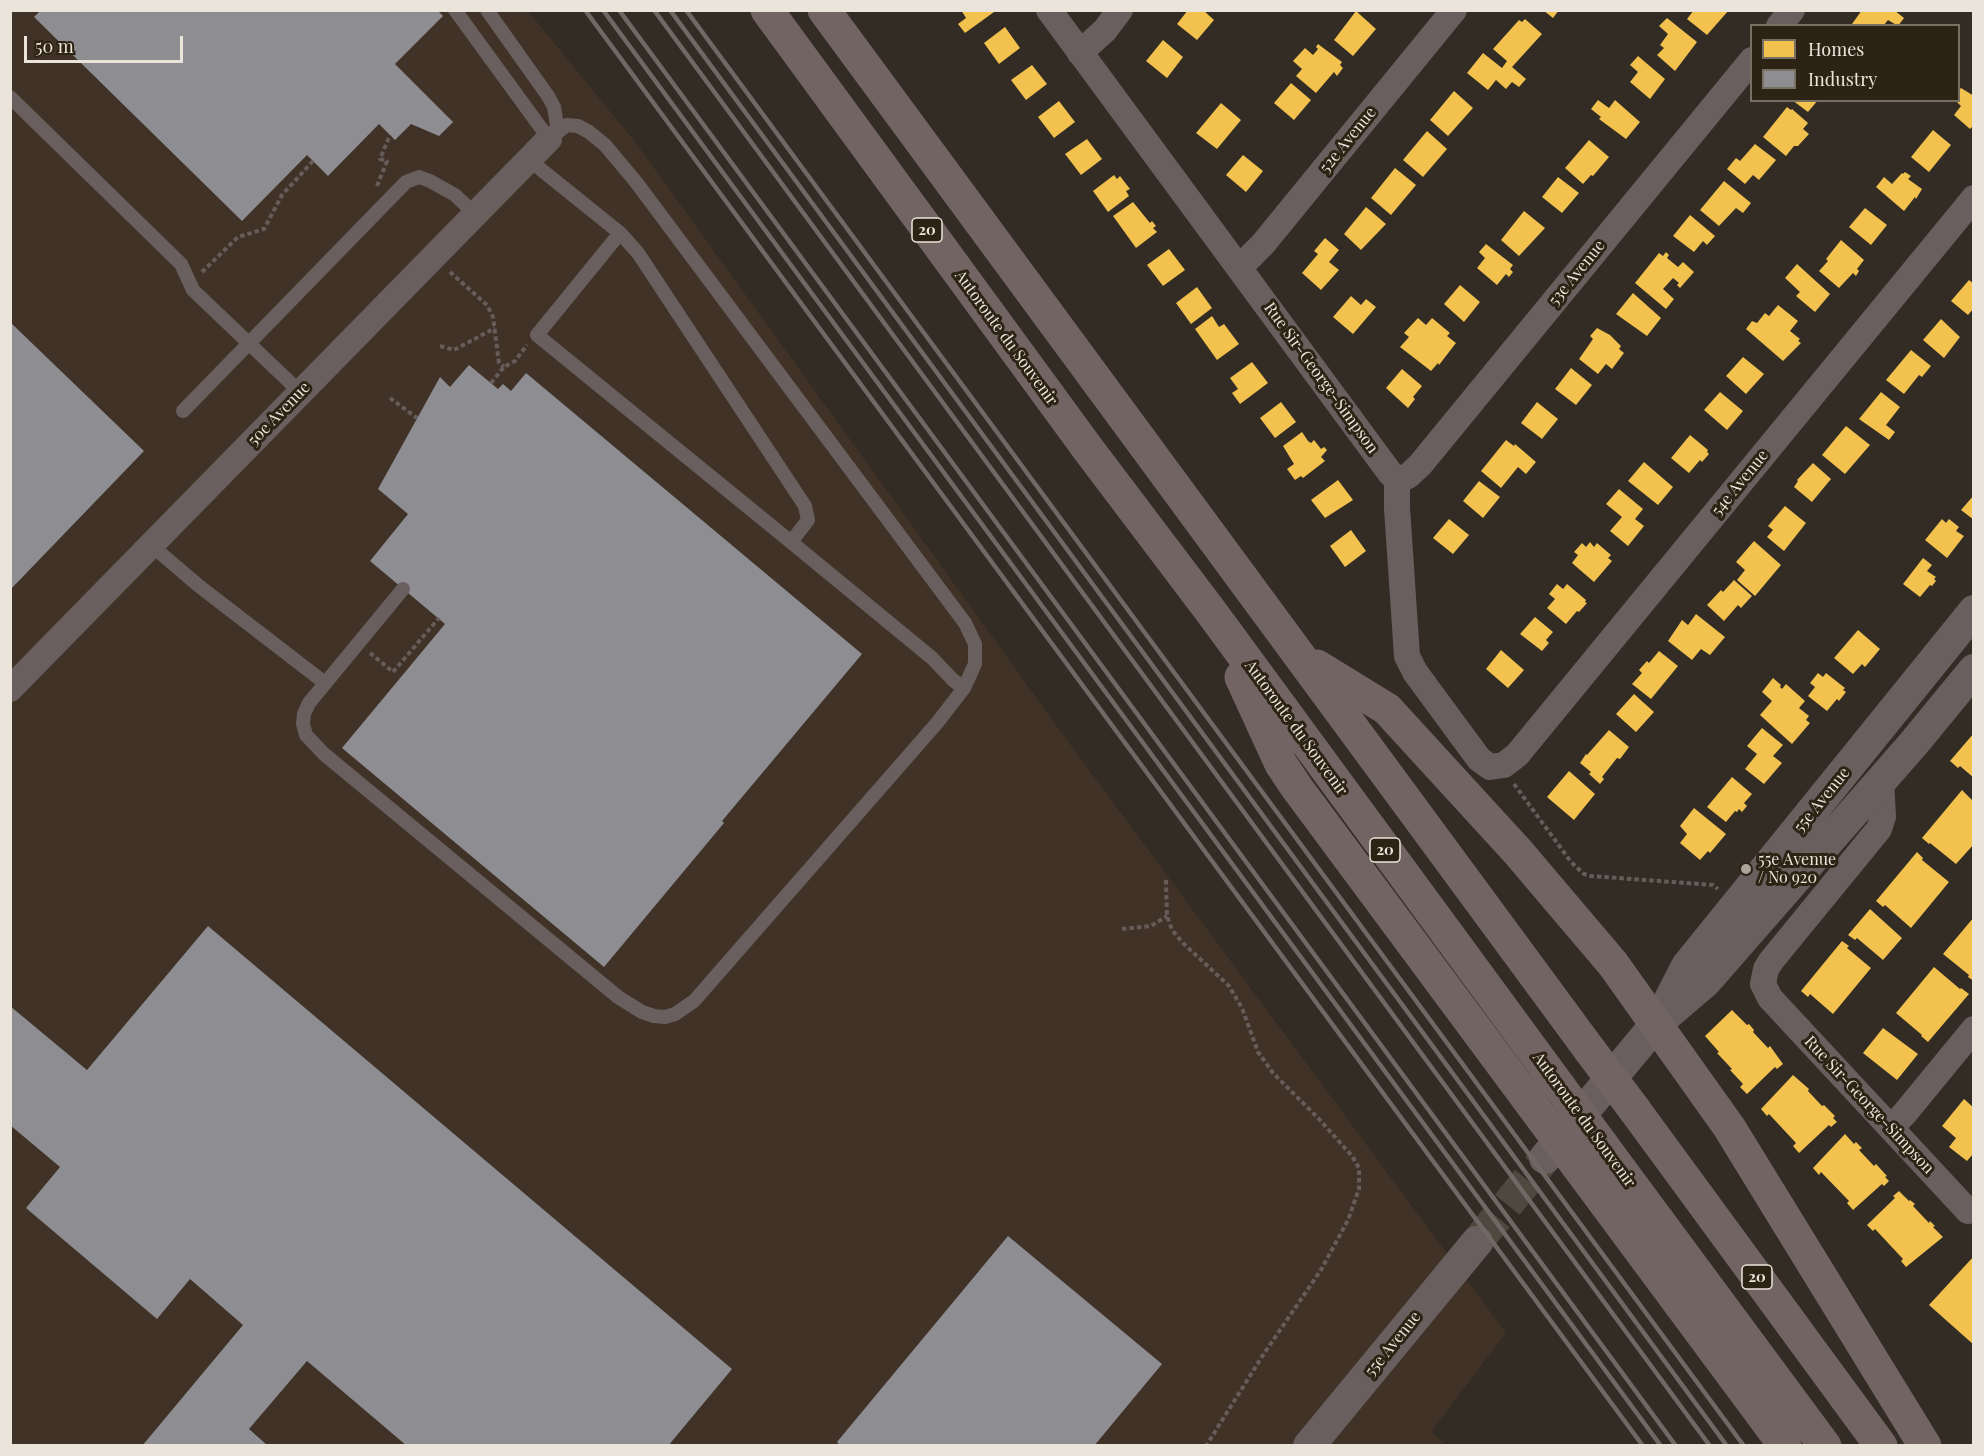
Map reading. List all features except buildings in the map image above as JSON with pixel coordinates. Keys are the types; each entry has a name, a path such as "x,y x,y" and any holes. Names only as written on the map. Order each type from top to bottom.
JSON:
{"highway":[{"name":"Autoroute du Souvenir","path":"767,10 1088,449 1212,613 1825,1446"},
{"name":"20","path":"824,10 1881,1446"},
{"path":"1212,613 1281,764 1552,1149 1785,1446"},
{"path":"1300,656 1387,710 1562,902 1613,964 1708,1096 1761,1177 1925,1446"}],"street":[{"name":"Rue Sir-George-Simpson","path":"1048,10 1397,480"},
{"path":"1080,53 1105,30 1120,10"},
{"name":"52e Avenue","path":"1239,268 1263,244 1454,10"},
{"path":"1781,24 1792,10"},
{"name":"53e Avenue","path":"1397,480 1408,476 1420,465 1750,62"},
{"name":"50e Avenue","path":"10,689 553,135"},
{"name":"54e Avenue","path":"1508,773 1517,755 1974,198"},
{"path":"1397,480 1405,646 1410,665 1479,759 1490,767 1508,773"},
{"name":"55e Avenue","path":"1552,1149 1657,1023 1706,981 1826,819 1974,611"},
{"name":"55e Avenue","path":"1826,819 1881,780 1974,670"},
{"name":"Rue Sir-George-Simpson","path":"1881,780 1883,817 1879,829 1771,961 1763,978 1770,998 1968,1211"},
{"path":"1891,1128 1974,1029"},
{"name":"55e Avenue","path":"1310,1446 1477,1242"}],"lane":[{"path":"455,10 553,135"},
{"path":"487,10 554,107 553,135"},
{"path":"10,97 181,264 193,290 300,393"},
{"path":"403,589 309,704 304,714 306,735 314,745 618,997 642,1012 665,1017 686,1008 709,984 937,723 964,688 975,664 975,644 964,623 636,182 605,145 589,132 578,126 567,125 553,135"},
{"path":"528,159 620,233 638,253 805,506 808,520 791,542"},
{"path":"183,411 406,182 419,177 430,181 455,195 475,214"},
{"path":"620,233 537,334 932,658 964,688"},
{"path":"151,545 325,683"}],"path":[{"path":"376,187 387,161 380,159 390,135"},
{"path":"190,284 238,237 264,229 282,195 313,161"},
{"path":"450,271 487,305 494,317 499,363 504,368"},
{"path":"440,346 454,350 495,328"},
{"path":"491,383 504,368 515,362 530,342"},
{"path":"390,399 417,418"},
{"path":"382,663 393,672 439,618"},
{"path":"1508,773 1571,862 1584,874 1713,885"},
{"path":"1166,880 1167,916 1172,930 1183,944 1229,986 1242,1008 1258,1052 1272,1073 1319,1119 1352,1156 1359,1168 1359,1189 1348,1220 1321,1270 1263,1355 1206,1446"},
{"path":"1122,930 1150,926 1167,916"}],"shaded area":[{"path":"10,11 528,11 636,143 1064,736 1506,1333 1431,1432 1446,1445 11,1445"}],"tunnel":[{"path":"1477,1242 1545,1158"}],"railway":[{"path":"585,10 1643,1446"},
{"path":"603,10 1661,1446"},
{"path":"619,10 1676,1446"},
{"path":"654,10 1710,1446"},
{"path":"670,10 1727,1446"},
{"path":"686,10 1744,1446"}],"place":[{"name":"55e Avenue / No 920","path":"1746,869"}]}
